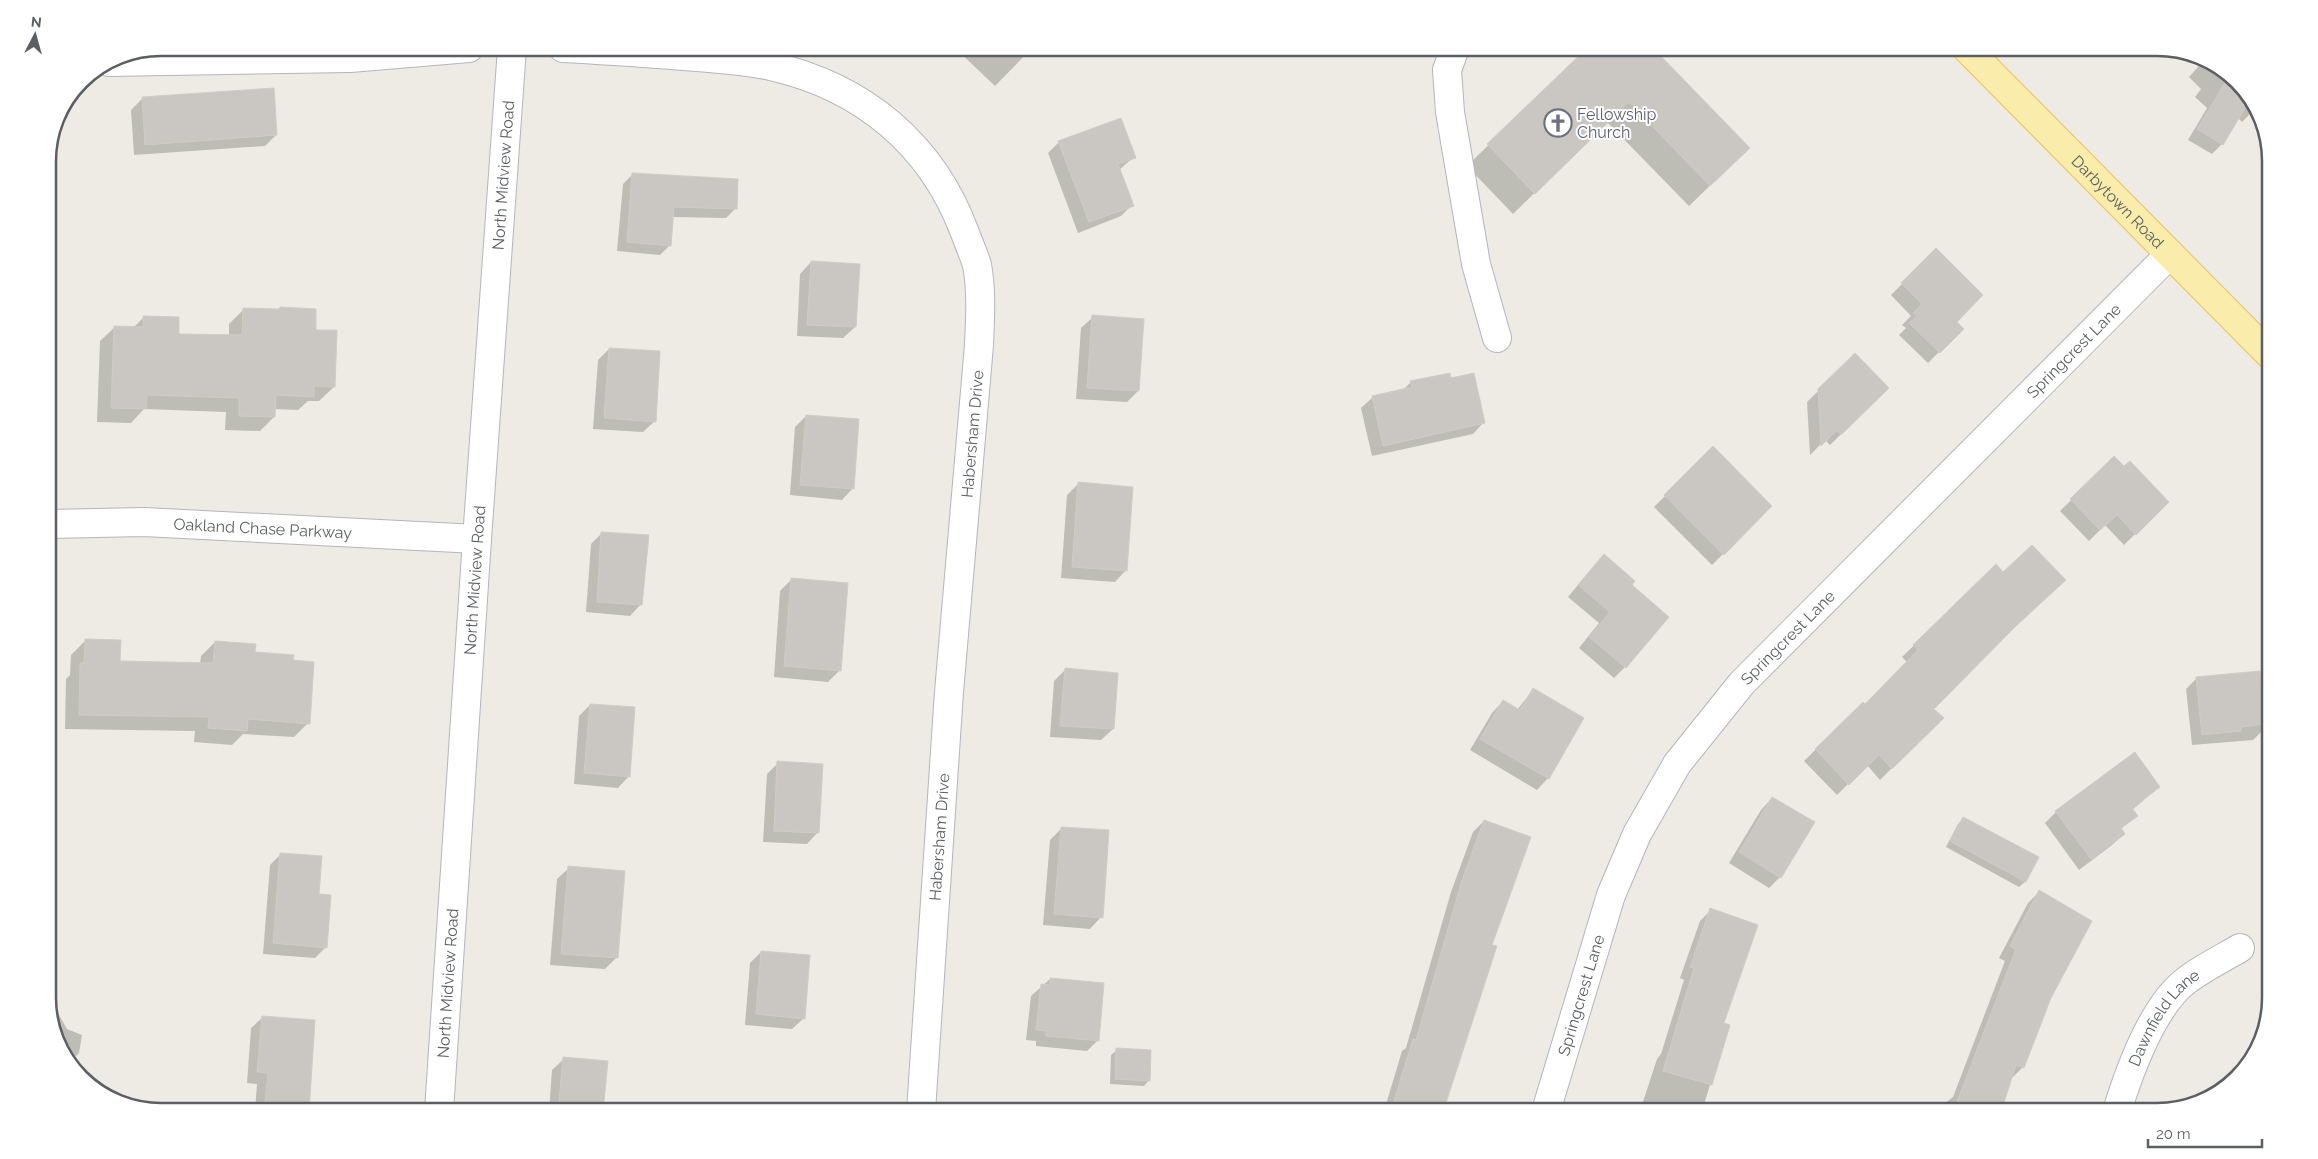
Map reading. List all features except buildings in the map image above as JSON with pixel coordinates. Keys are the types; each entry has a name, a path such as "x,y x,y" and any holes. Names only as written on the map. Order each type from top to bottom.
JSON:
{"main road":[{"name":"Darbytown Road","path":"1974,56 2262,347"}],"street":[{"path":"137,59 350,58 374,56"},
{"name":"North Midview Road","path":"440,1103 511,56"},
{"name":"Habersham Drive","path":"681,56 770,66 805,76 858,100 887,119 903,134 935,173 957,210 977,265 980,309 979,345 948,702 922,1103"},
{"path":"1452,56 1447,70 1450,112 1476,264 1497,338"},
{"name":"Springcrest Lane","path":"1549,1103 1611,895 1637,834 1677,764 1742,683 2170,254"},
{"name":"Oakland Chase Parkway","path":"56,524 144,522 477,539"},
{"name":"Dawnfield Lane","path":"2120,1103 2127,1078 2146,1036 2166,1002 2186,980 2240,948"}],"place":[{"name":"Fellowship Church","path":"1558,123"}]}
